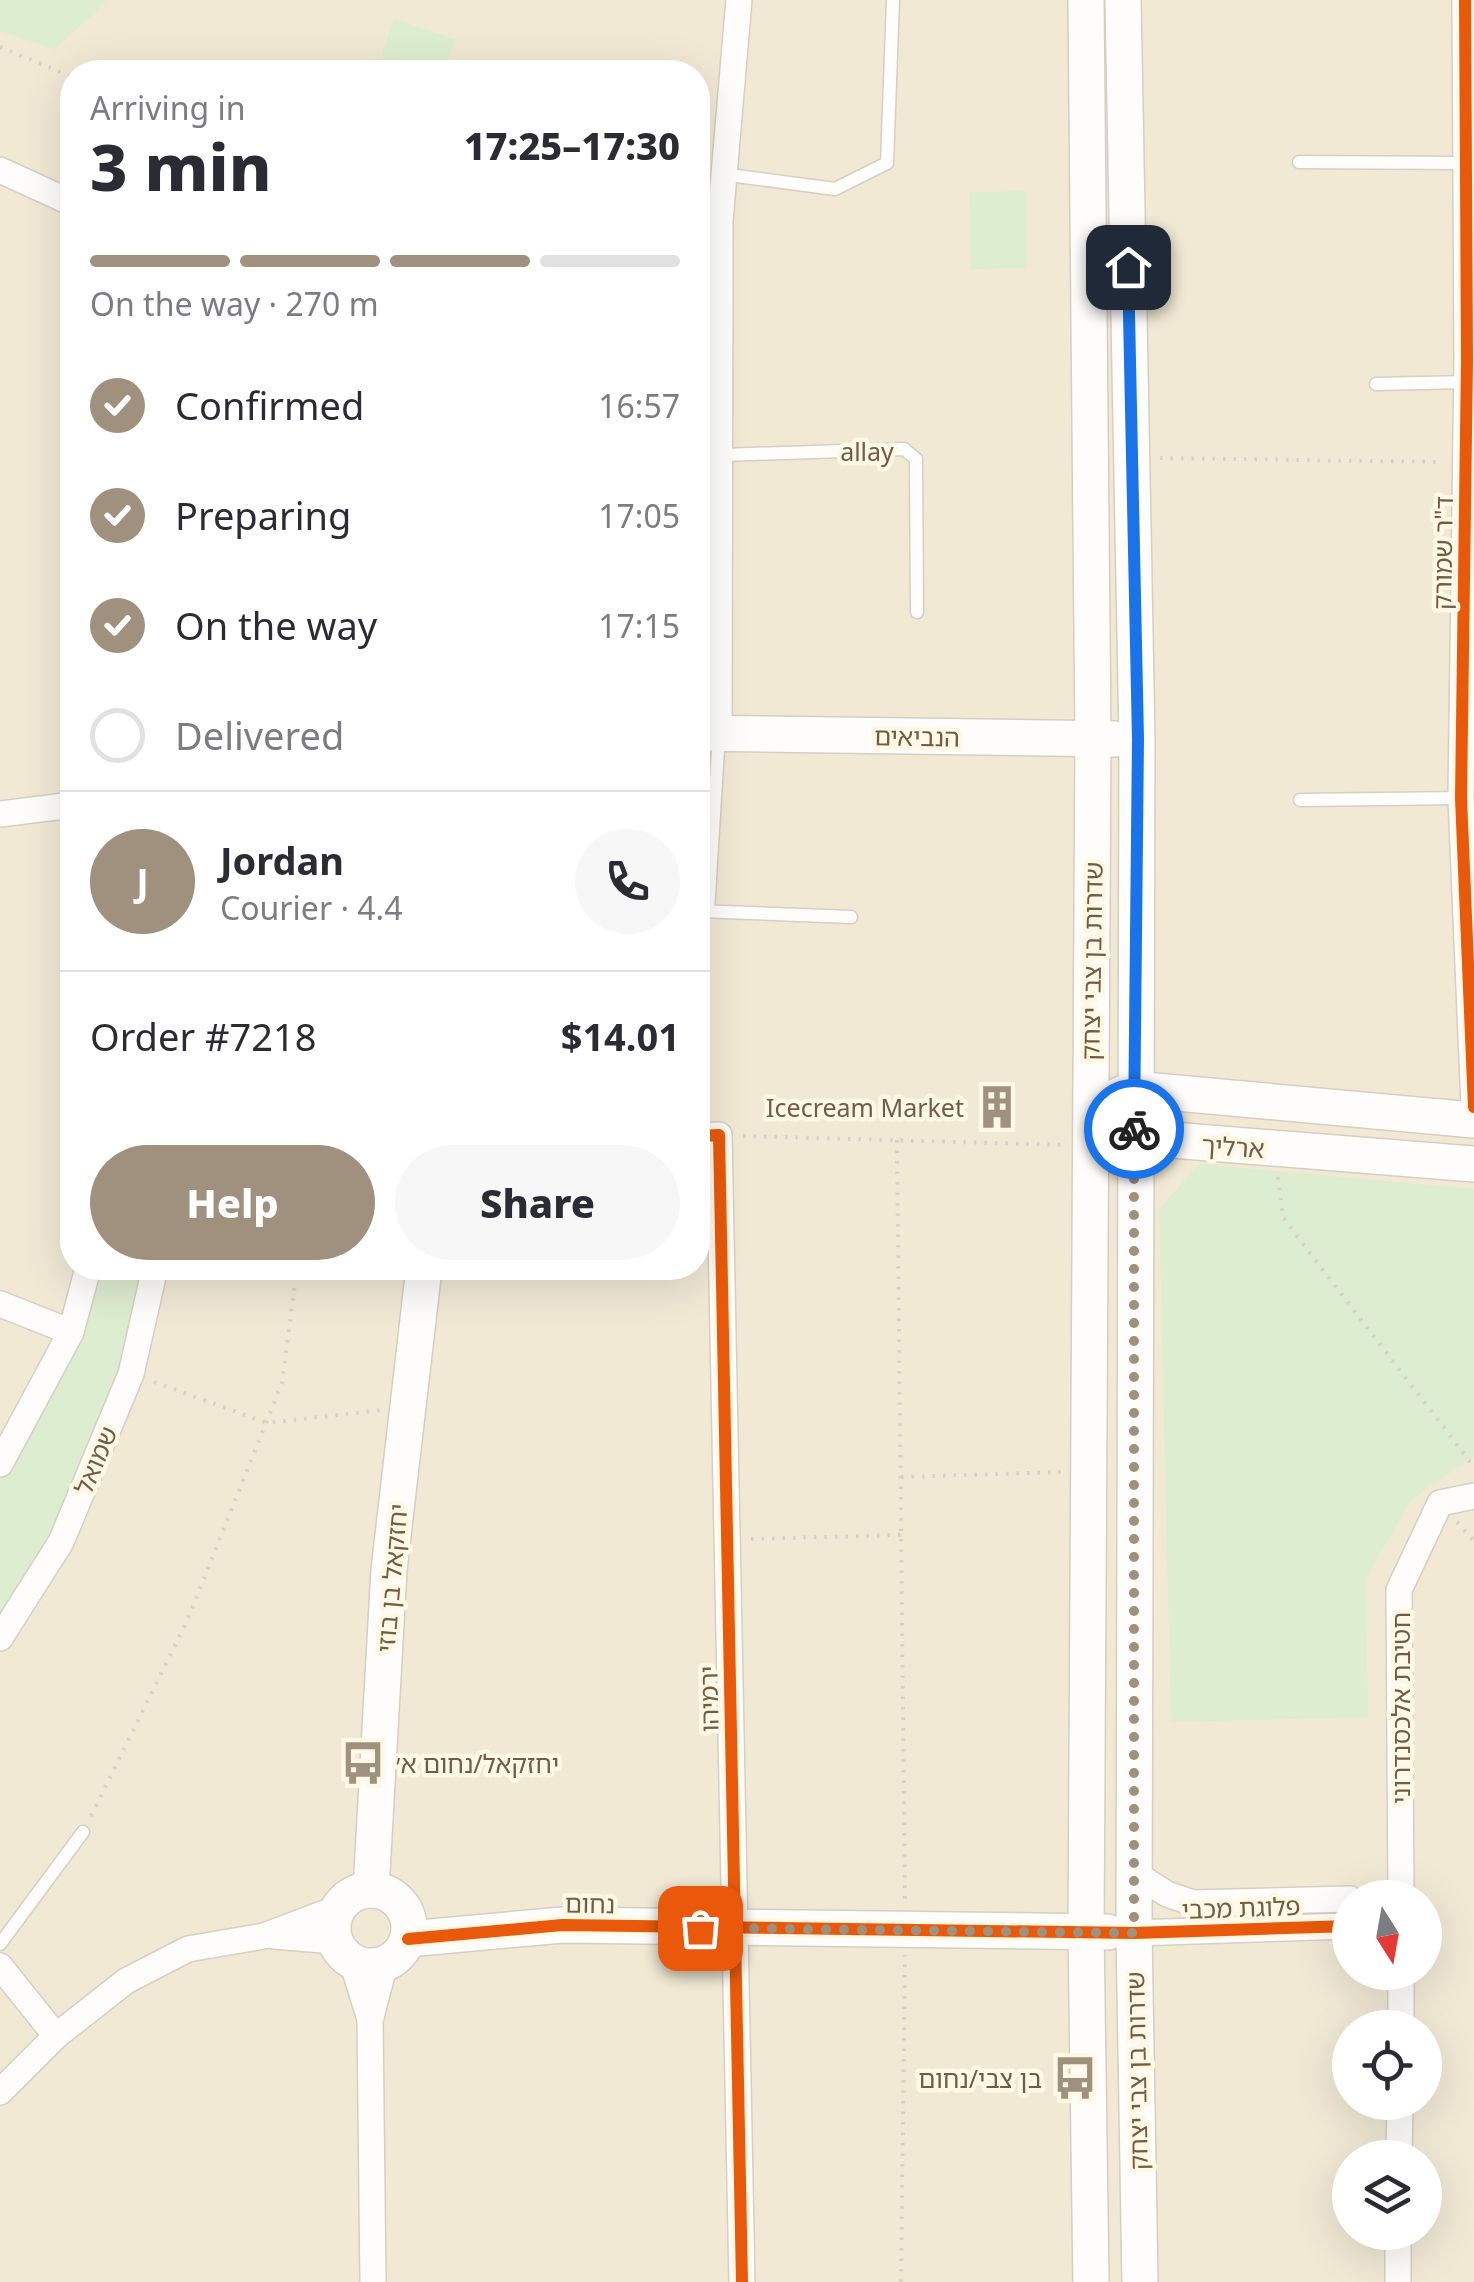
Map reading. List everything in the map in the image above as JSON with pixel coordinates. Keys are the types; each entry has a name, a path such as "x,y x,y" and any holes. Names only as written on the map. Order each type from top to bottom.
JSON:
{"main road":[{"name":"שדרות בן צבי יצחק","path":"1086,0 1093,738 1086,1931 1091,2282"},
{"name":"שדרות בן צבי יצחק","path":"1123,0 1138,739 1133,1089 1134,1933 1140,2282"},
{"name":"הנביאים","path":"710,733 1138,739"},
{"name":"ארליך","path":"1090,1108 1133,1089 1474,1120"},
{"name":"ארליך","path":"1090,1108 1134,1137 1474,1164"},
{"path":"1134,1207 1164,1156 1196,1143"},
{"name":"יחזקאל בן בוזי","path":"371,1890 390,1570 423,1280"},
{"path":"383,1891 402,1905 409,1927 364,1942 352,1894 383,1891"},
{"name":"נחום","path":"364,1942 562,1925 1134,1933"}],"street":[{"path":"710,693 722,454 722,174 739,0"},
{"name":"ד\"ר שמורק","path":"1465,0 1466,163 1470,195 1461,798 1474,1107"},
{"path":"0,170 60,198"},
{"path":"0,814 60,806"},
{"name":"ירמיהו","path":"710,1179 727,1540 742,2282"},
{"path":"0,1464 71,1332 85,1280"},
{"name":"שמואל","path":"0,1638 60,1542 130,1374 152,1280"},
{"path":"0,1304 71,1332"},
{"name":"חטיבת אלכסנדרוני","path":"1402,1880 1399,1590 1440,1502 1474,1496"},
{"name":"פלוגת מכבי","path":"1134,1873 1167,1894 1193,1903 1332,1899"},
{"name":"פלוגת מכבי","path":"1134,1933 1332,1927"},
{"name":"נחום","path":"0,2092 56,2036 126,1981 188,1948 264,1936 364,1942"},
{"path":"364,1942 370,2021 373,2282"},
{"path":"0,1966 56,2036"},
{"path":"1398,2250 1398,2282"}],"lane":[{"path":"722,174 835,188 887,162 893,0"},
{"path":"1299,162 1466,163"},
{"path":"1376,384 1469,367"},
{"name":"allay","path":"722,454 904,449 916,459 917,612"},
{"path":"1300,800 1461,798"},
{"path":"710,911 851,917"},
{"path":"0,1944 83,1832"}],"path":[{"path":"0,48 60,71"},
{"path":"1132,458 1466,462"},
{"path":"710,1136 1089,1146"},
{"path":"897,1140 905,1931 902,2282"},
{"path":"1275,1149 1283,1218 1474,1468"},
{"path":"83,1832 186,1621 282,1383 295,1280"},
{"path":"130,1374 266,1423 408,1408"},
{"path":"901,1478 1088,1471"},
{"path":"727,1540 902,1535"}],"shaded area":[{"path":"0,0 1474,0 1474,2282 0,2282"}],"green space":[{"path":"0,0 109,0 54,49 0,31"},
{"path":"394,19 455,39 448,60 380,60"},
{"path":"1026,191 1027,268 970,269 969,192"},
{"path":"1199,1164 1474,1189 1474,1456 1411,1500 1366,1578 1368,1717 1171,1722 1159,1209"},
{"path":"88,1280 146,1280 137,1320 65,1521 0,1629 0,1468"}],"cycle path":[{"path":"1465,0 1467,360 1461,798 1474,1107"},
{"path":"710,1135 719,1135 742,2282"},
{"path":"408,1939 562,1925 1134,1933 1332,1927"}],"way so far":[{"path":"700,1928 1134,1933 1134,1129"}],"place":[{"name":"Icecream Market","path":"997,1107"},
{"name":"יחזקאל/נחום א׳","path":"363,1763"},
{"name":"בן צבי/נחום","path":"1075,2078"}],"route":[{"path":"1128,267 1138,739 1134,1129"}]}
